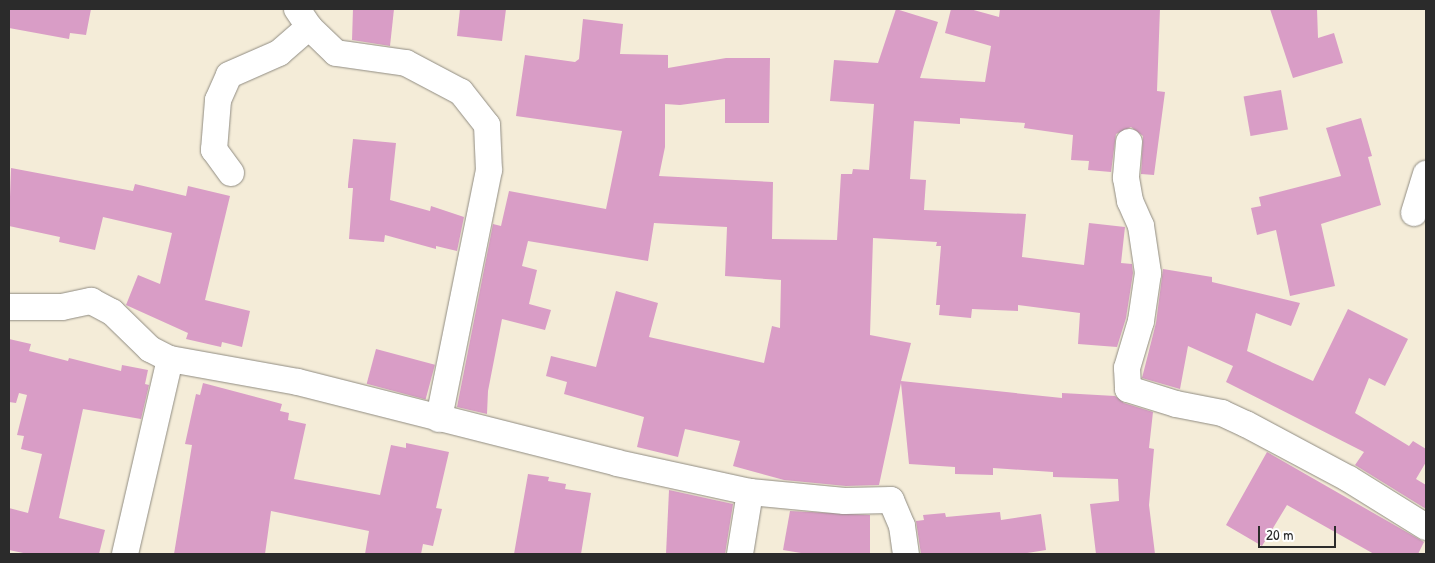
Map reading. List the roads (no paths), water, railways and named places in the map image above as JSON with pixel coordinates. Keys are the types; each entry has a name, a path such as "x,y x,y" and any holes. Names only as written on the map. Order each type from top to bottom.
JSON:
{"street":[{"path":"231,173 214,150 218,100 229,75 279,53 303,18 336,53 406,64 460,92 487,125 489,170 440,420"},
{"path":"1129,142 1126,178 1130,201 1141,226 1148,273 1141,322 1127,368 1128,389 1176,404 1222,413 1246,424 1349,479 1426,527"},
{"path":"1414,213 1426,174"},
{"path":"9,307 62,307 91,301 112,312 150,349 170,359 298,382 440,420 750,492 845,501 891,500 902,526 906,554"},
{"path":"125,554 170,359"},
{"path":"740,554 750,492"}]}
